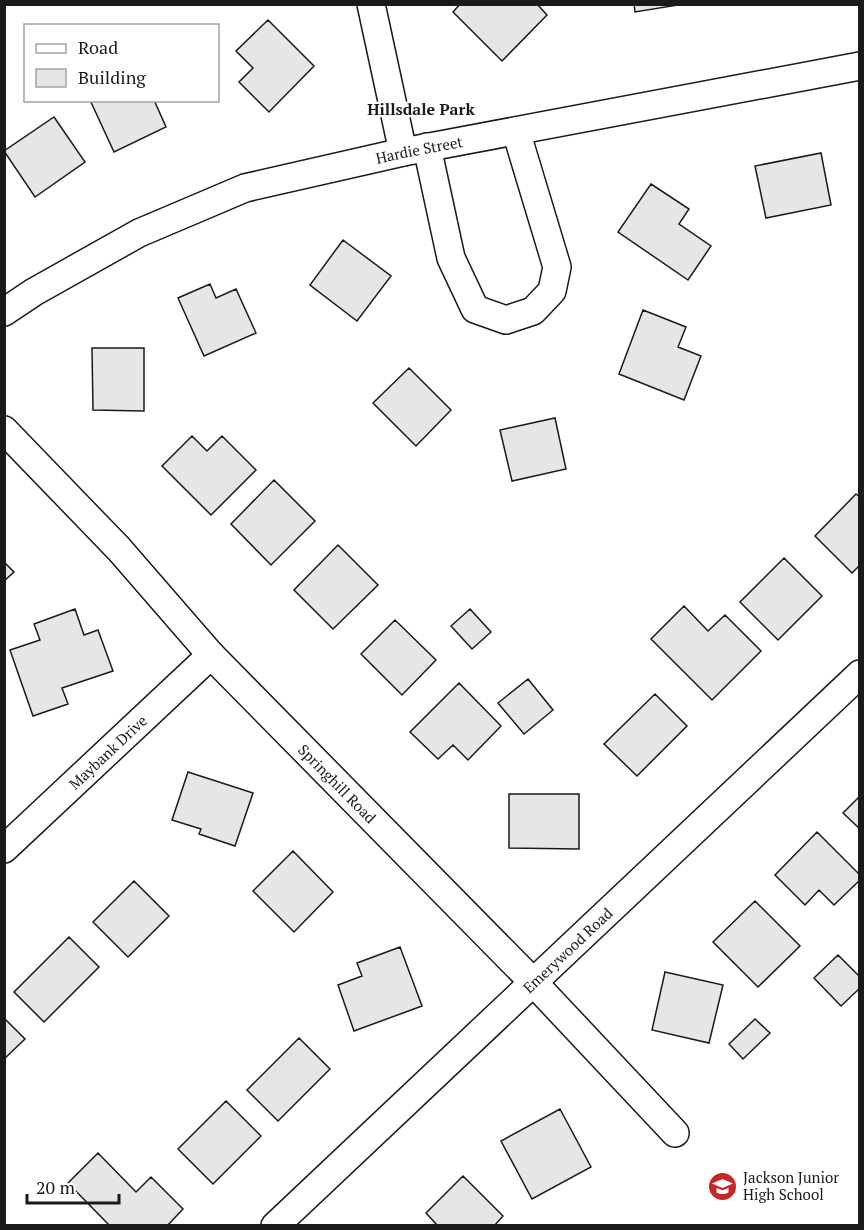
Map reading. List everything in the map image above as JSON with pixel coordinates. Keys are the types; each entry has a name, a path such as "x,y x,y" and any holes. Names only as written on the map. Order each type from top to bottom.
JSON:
{"street":[{"path":"372,4 415,150 451,258 475,309 506,320 533,311 552,291 557,267 516,131"},
{"name":"Hardie Street","path":"4,312 34,292 139,233 245,188 415,150 860,66"},
{"name":"Springhill Road","path":"4,430 119,549 212,655 533,982 675,1133"},
{"name":"Maybank Drive","path":"4,849 212,655"},
{"name":"Emerywood Road","path":"275,1226 860,674"}],"building":[{"path":"460,4 537,4 547,15 502,61 453,12"},
{"path":"634,4 684,4 635,12"},
{"path":"268,20 314,66 269,112 239,82 253,68 236,51"},
{"path":"91,102 155,102 166,127 114,152"},
{"path":"54,117 85,162 35,197 4,151"},
{"path":"821,153 831,205 766,218 755,166"},
{"path":"651,184 689,209 679,224 711,246 688,280 618,232"},
{"path":"343,240 391,276 357,321 310,285"},
{"path":"210,284 216,298 236,289 256,333 204,356 178,298"},
{"path":"643,310 686,327 678,347 701,356 684,400 619,374"},
{"path":"92,348 144,348 144,411 93,410"},
{"path":"409,368 451,410 416,446 373,403"},
{"path":"555,418 566,469 512,481 500,430"},
{"path":"192,436 207,451 222,436 256,470 211,515 162,466"},
{"path":"274,480 315,521 271,565 231,524"},
{"path":"856,494 860,497 860,565 852,573 815,536"},
{"path":"338,545 378,585 333,629 294,590"},
{"path":"784,558 822,596 778,640 740,602"},
{"path":"4,562 14,572 4,581"},
{"path":"684,606 708,631 725,615 761,651 712,700 651,639"},
{"path":"75,609 84,635 98,630 113,671 62,688 68,704 33,716 10,650 40,640 34,624"},
{"path":"470,609 491,632 472,649 451,626"},
{"path":"395,620 436,660 402,695 361,654"},
{"path":"528,679 553,710 524,734 498,703"},
{"path":"459,683 501,726 468,760 453,745 438,759 410,732"},
{"path":"655,694 687,726 637,776 604,744"},
{"path":"188,772 253,793 235,846 199,834 201,829 172,820"},
{"path":"509,794 579,794 579,849 509,848"},
{"path":"860,796 860,829 843,813"},
{"path":"817,832 860,875 860,880 834,905 819,890 805,905 775,875"},
{"path":"293,851 333,892 294,932 253,891"},
{"path":"134,881 169,916 128,957 93,922"},
{"path":"755,901 800,946 758,987 713,942"},
{"path":"69,937 99,967 44,1022 14,992"},
{"path":"400,947 422,1006 354,1031 338,985 362,976 357,963"},
{"path":"838,955 860,977 860,988 841,1006 814,978"},
{"path":"665,972 723,985 709,1043 652,1030"},
{"path":"4,1018 25,1039 4,1059"},
{"path":"755,1019 770,1033 743,1059 729,1044"},
{"path":"299,1038 330,1069 278,1121 247,1090"},
{"path":"226,1101 261,1136 213,1184 178,1149"},
{"path":"560,1109 591,1167 532,1199 501,1141"},
{"path":"98,1153 136,1192 151,1177 183,1209 167,1226 110,1226 68,1183"},
{"path":"463,1176 503,1216 494,1226 438,1226 426,1213"}],"place":[{"name":"Jackson Junior High School","path":"722,1186"}],"district":[{"name":"Hillsdale Park","path":"421,109"}]}
